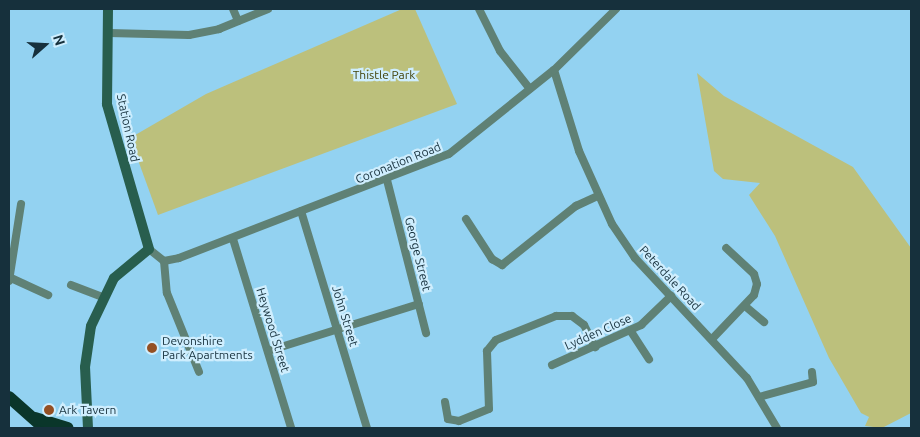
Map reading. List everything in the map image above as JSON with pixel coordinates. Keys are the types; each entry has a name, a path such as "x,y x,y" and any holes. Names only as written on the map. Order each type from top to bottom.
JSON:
{"highway":[{"path":"9,397 35,418 44,428"},
{"path":"35,418 67,428"}],"main road":[{"name":"Station Road","path":"108,9 107,104 149,249"},
{"path":"88,428 86,344 102,297 114,278 149,249"}],"street":[{"path":"233,9 238,21"},
{"path":"109,33 189,35 238,21 268,9"},
{"path":"479,9 500,50 530,89"},
{"name":"Coronation Road","path":"164,260 233,239 449,154 554,70 616,9"},
{"name":"Peterdale Road","path":"554,70 597,196 635,258 713,338 759,397 777,428"},
{"name":"George Street","path":"387,180 426,333"},
{"path":"466,219 492,259 502,264 576,206 597,196"},
{"path":"21,204 10,279 48,295"},
{"name":"John Street","path":"301,211 367,428"},
{"name":"Heywood Street","path":"233,239 291,428"},
{"path":"713,338 745,306 757,284 754,274 726,248"},
{"path":"149,249 164,260 167,293 199,372"},
{"path":"71,285 102,297"},
{"name":"Lydden Close","path":"552,365 630,330 671,296"},
{"path":"268,351 419,304"},
{"path":"745,306 764,322"},
{"path":"448,419 459,421 489,409 487,351 496,340 556,316 572,316 584,325 595,347"},
{"path":"630,330 649,360"},
{"path":"759,397 813,382 812,372"},
{"path":"446,402 451,428"}],"green space":[{"name":"Thistle Park","path":"402,9 415,9 457,104 158,215 130,138 206,94"},
{"path":"697,73 724,96 853,167 911,248 911,413 882,428 865,426 869,417 861,413 829,358 775,236 749,195 760,183 723,179 714,171"}],"place":[{"name":"Devonshire Park Apartments","path":"152,348"},
{"name":"Ark Tavern","path":"49,410"}]}
